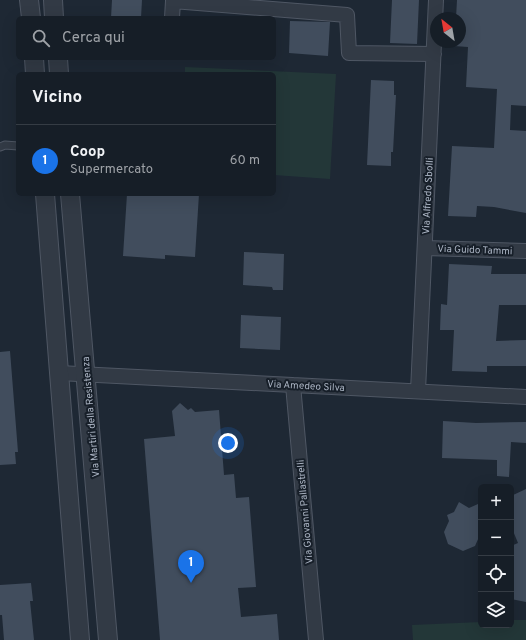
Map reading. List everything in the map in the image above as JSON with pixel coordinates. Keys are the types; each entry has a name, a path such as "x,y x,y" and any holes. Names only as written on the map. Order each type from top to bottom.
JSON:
{"street":[{"path":"29,0 30,16"},
{"path":"53,0 54,16"},
{"name":"Via Alfredo Sbolli","path":"418,391 436,0"},
{"path":"172,16 173,1 348,15 349,53 434,54"},
{"path":"34,60 35,72"},
{"path":"58,60 59,72"},
{"path":"70,198 45,199 80,640"},
{"name":"Via Martiri della Resistenza","path":"70,198 108,640"},
{"name":"Via Guido Tammi","path":"425,248 526,251"},
{"name":"Via Amedeo Silva","path":"58,373 526,396"},
{"name":"Via Giovanni Pallastrelli","path":"293,385 316,640"}],"lane":[{"path":"0,147 4,145 16,146"}],"green space":[{"path":"185,67 336,74 330,179 276,175 276,72 185,72"},
{"path":"514,620 526,620 526,640 413,640 412,625 478,622 478,628 514,628"}],"building":[{"path":"112,0 142,0 141,16 111,16"},
{"path":"392,0 419,0 417,44 390,43"},
{"path":"457,0 526,0 526,106 511,105 510,130 526,131 526,213 494,207 477,206 476,217 448,216 452,146 494,148 497,89 466,87 468,47 466,47 466,12 456,12"},
{"path":"290,21 330,22 328,56 289,53"},
{"path":"371,80 394,81 394,95 396,95 391,166 367,165"},
{"path":"127,196 199,196 195,257 165,255 165,259 123,256"},
{"path":"244,252 284,254 283,290 273,290 272,287 243,285"},
{"path":"449,264 492,266 491,274 526,274 526,305 499,305 496,341 526,340 526,366 487,366 487,372 452,371 454,330 440,330 441,304 447,305"},
{"path":"241,315 281,317 280,350 240,348"},
{"path":"10,351 18,452 15,452 16,464 0,465 0,352"},
{"path":"180,403 188,410 191,408 195,412 219,410 224,475 234,474 236,498 249,497 256,587 238,588 241,617 277,614 279,640 160,640 144,439 175,436 172,411"},
{"path":"443,421 476,423 526,422 526,443 511,442 509,477 497,476 497,460 442,458"},
{"path":"526,489 526,602 514,600 514,545 518,543 514,533 514,495"},
{"path":"459,502 469,508 478,504 478,539 475,546 463,551 448,544 444,532 449,521 447,515 454,512"},
{"path":"31,583 33,601 30,601 34,640 4,640 2,615 0,615 0,585"}],"place":[{"name":"Coop","path":"191,583"}]}
